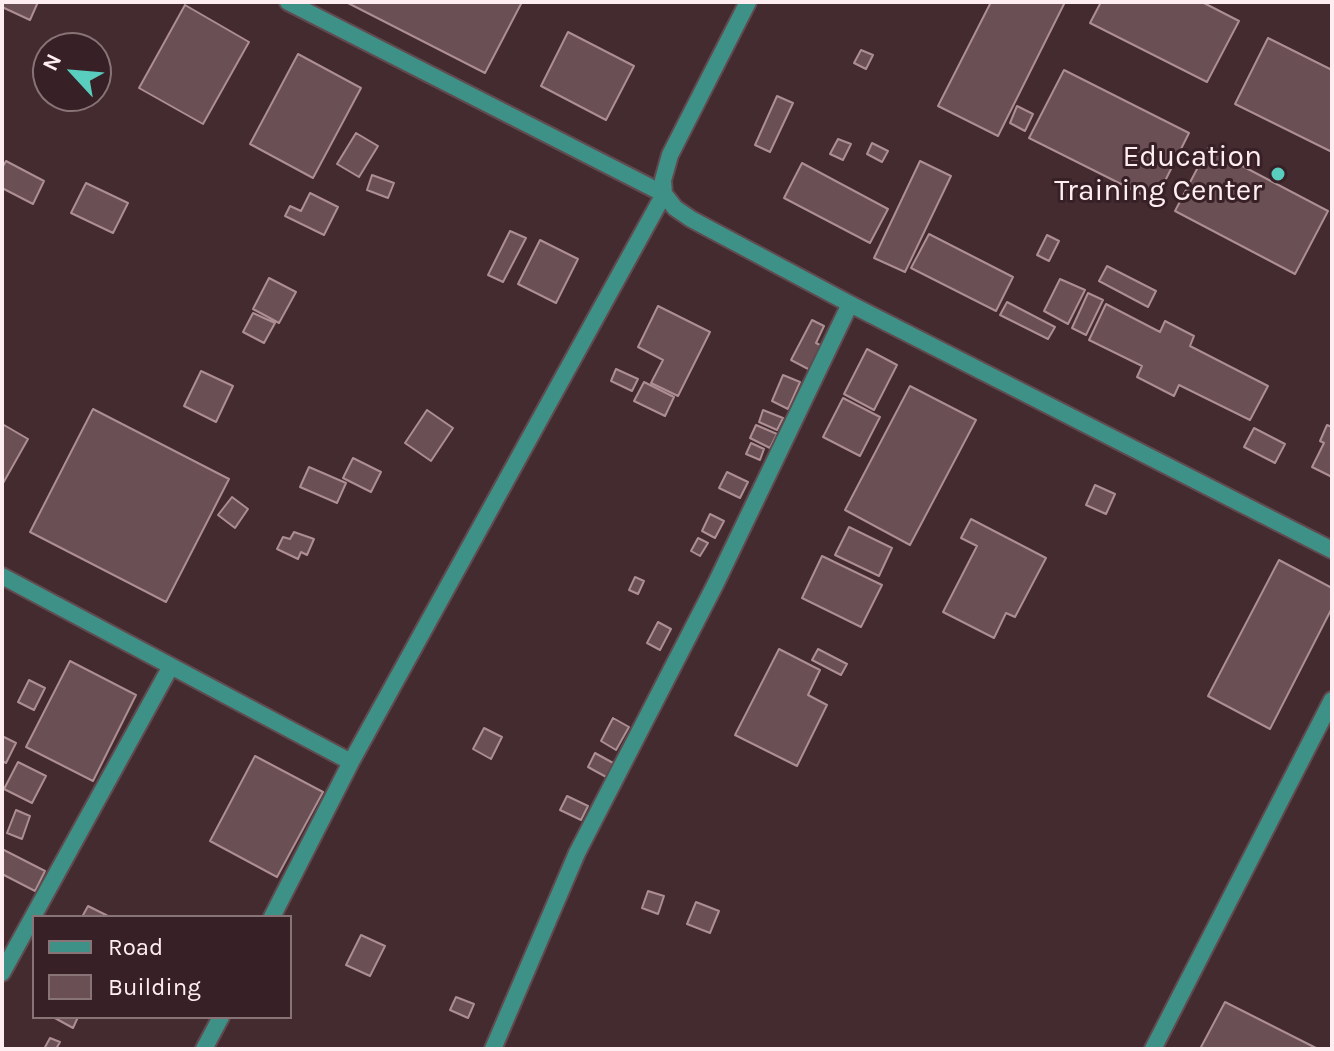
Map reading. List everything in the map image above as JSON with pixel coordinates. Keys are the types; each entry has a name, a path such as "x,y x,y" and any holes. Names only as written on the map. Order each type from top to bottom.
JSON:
{"street":[{"path":"288,2 664,194 675,208 691,219 850,304 1332,550"},
{"path":"273,915 351,762 664,194 663,180 670,155 748,2"},
{"path":"493,1049 577,853 716,583 850,304"},
{"path":"2,576 351,762"},
{"path":"34,915 171,666"},
{"path":"1153,1049 1332,700"},
{"path":"2,973 32,919"},
{"path":"204,1049 220,1019"}],"building":[{"path":"2,2 38,2 30,20 2,7"},
{"path":"346,2 522,2 485,73"},
{"path":"991,2 1065,2 998,136 938,106"},
{"path":"1101,2 1202,2 1239,21 1207,82 1090,23"},
{"path":"185,5 249,42 203,124 139,88"},
{"path":"568,32 634,66 606,120 541,86"},
{"path":"1268,38 1332,70 1332,152 1235,104"},
{"path":"861,50 873,55 866,69 854,63"},
{"path":"298,54 361,88 313,178 250,144"},
{"path":"1064,70 1189,133 1155,201 1029,138"},
{"path":"777,96 793,103 770,152 755,145"},
{"path":"1017,106 1033,114 1025,131 1010,123"},
{"path":"356,133 378,146 359,177 337,164"},
{"path":"838,139 851,144 843,160 830,154"},
{"path":"872,143 888,151 882,162 867,154"},
{"path":"1208,148 1328,211 1295,274 1175,211"},
{"path":"6,161 44,181 33,204 2,188 2,168"},
{"path":"920,161 951,176 905,272 874,258"},
{"path":"802,163 888,209 870,243 784,198"},
{"path":"372,175 394,183 388,198 367,190"},
{"path":"86,183 128,203 113,233 71,213"},
{"path":"310,193 338,207 324,235 285,216 290,206 301,211"},
{"path":"510,231 526,238 503,282 488,275"},
{"path":"929,234 1013,277 996,311 911,268"},
{"path":"1047,235 1059,241 1049,261 1037,255"},
{"path":"540,240 578,259 556,303 518,284"},
{"path":"1107,266 1156,291 1148,307 1099,281"},
{"path":"269,278 296,292 279,323 253,309"},
{"path":"1060,279 1085,290 1068,324 1044,311"},
{"path":"1088,293 1103,300 1086,335 1072,328"},
{"path":"1007,302 1055,327 1048,339 1000,315"},
{"path":"1106,304 1160,332 1165,321 1194,336 1190,346 1268,386 1250,420 1179,385 1174,396 1137,377 1142,366 1089,340"},
{"path":"658,306 710,332 678,396 651,383 663,360 638,347"},
{"path":"253,313 275,323 264,343 243,332"},
{"path":"812,320 824,326 816,343 824,347 812,371 791,360"},
{"path":"867,349 897,365 874,410 844,394"},
{"path":"616,369 638,379 632,391 611,381"},
{"path":"201,371 233,386 216,422 184,406"},
{"path":"783,375 800,382 788,409 772,401"},
{"path":"644,382 674,397 665,416 634,401"},
{"path":"910,386 976,420 910,545 845,510"},
{"path":"843,398 880,417 860,456 823,437"},
{"path":"93,409 229,479 166,602 30,532"},
{"path":"427,410 453,428 431,461 405,443"},
{"path":"763,410 783,418 777,430 759,422"},
{"path":"4,425 28,439 2,485 2,428"},
{"path":"756,425 777,434 770,448 750,438"},
{"path":"1327,425 1332,427 1332,477 1312,467 1324,443 1320,441"},
{"path":"1254,428 1285,444 1275,463 1244,447"},
{"path":"751,443 764,449 760,460 746,454"},
{"path":"353,458 381,472 371,492 343,478"},
{"path":"309,467 346,483 337,503 300,487"},
{"path":"727,472 748,482 740,498 719,488"},
{"path":"1095,485 1115,494 1106,514 1086,505"},
{"path":"232,497 248,509 235,528 218,515"},
{"path":"710,514 724,521 715,538 702,531"},
{"path":"971,519 1046,558 1015,617 1006,613 994,638 943,612 977,546 961,538"},
{"path":"849,527 892,548 879,576 835,555"},
{"path":"294,532 314,539 307,555 301,552 298,559 277,549 283,537 290,539"},
{"path":"698,538 708,543 700,556 691,551"},
{"path":"822,556 882,585 861,627 802,598"},
{"path":"1279,560 1332,588 1332,608 1270,729 1208,696"},
{"path":"635,577 644,581 638,594 629,590"},
{"path":"658,622 671,629 660,650 647,643"},
{"path":"779,649 820,670 808,695 827,705 797,766 735,735"},
{"path":"818,649 847,664 841,675 812,660"},
{"path":"70,661 136,695 93,781 26,747"},
{"path":"29,680 45,688 34,710 18,702"},
{"path":"613,718 629,727 616,750 601,741"},
{"path":"484,728 502,737 491,759 473,749"},
{"path":"2,736 16,743 6,763 2,761"},
{"path":"595,753 615,764 608,778 588,767"},
{"path":"255,756 323,792 277,877 210,841"},
{"path":"18,762 46,776 32,803 4,789"},
{"path":"567,796 588,806 581,820 560,810"},
{"path":"16,810 30,816 22,839 7,833"},
{"path":"2,849 45,871 35,891 2,874"},
{"path":"648,891 664,896 658,914 642,908"},
{"path":"696,902 719,911 710,933 687,924"},
{"path":"88,906 106,915 83,915"},
{"path":"361,935 385,946 370,976 346,965"},
{"path":"456,997 474,1004 468,1018 450,1010"},
{"path":"1225,1002 1318,1049 1200,1049"},
{"path":"57,1019 77,1019 73,1028"},
{"path":"50,1038 60,1042 56,1049 44,1049"}],"place":[{"name":"Education Training Center","path":"1278,174"}]}
